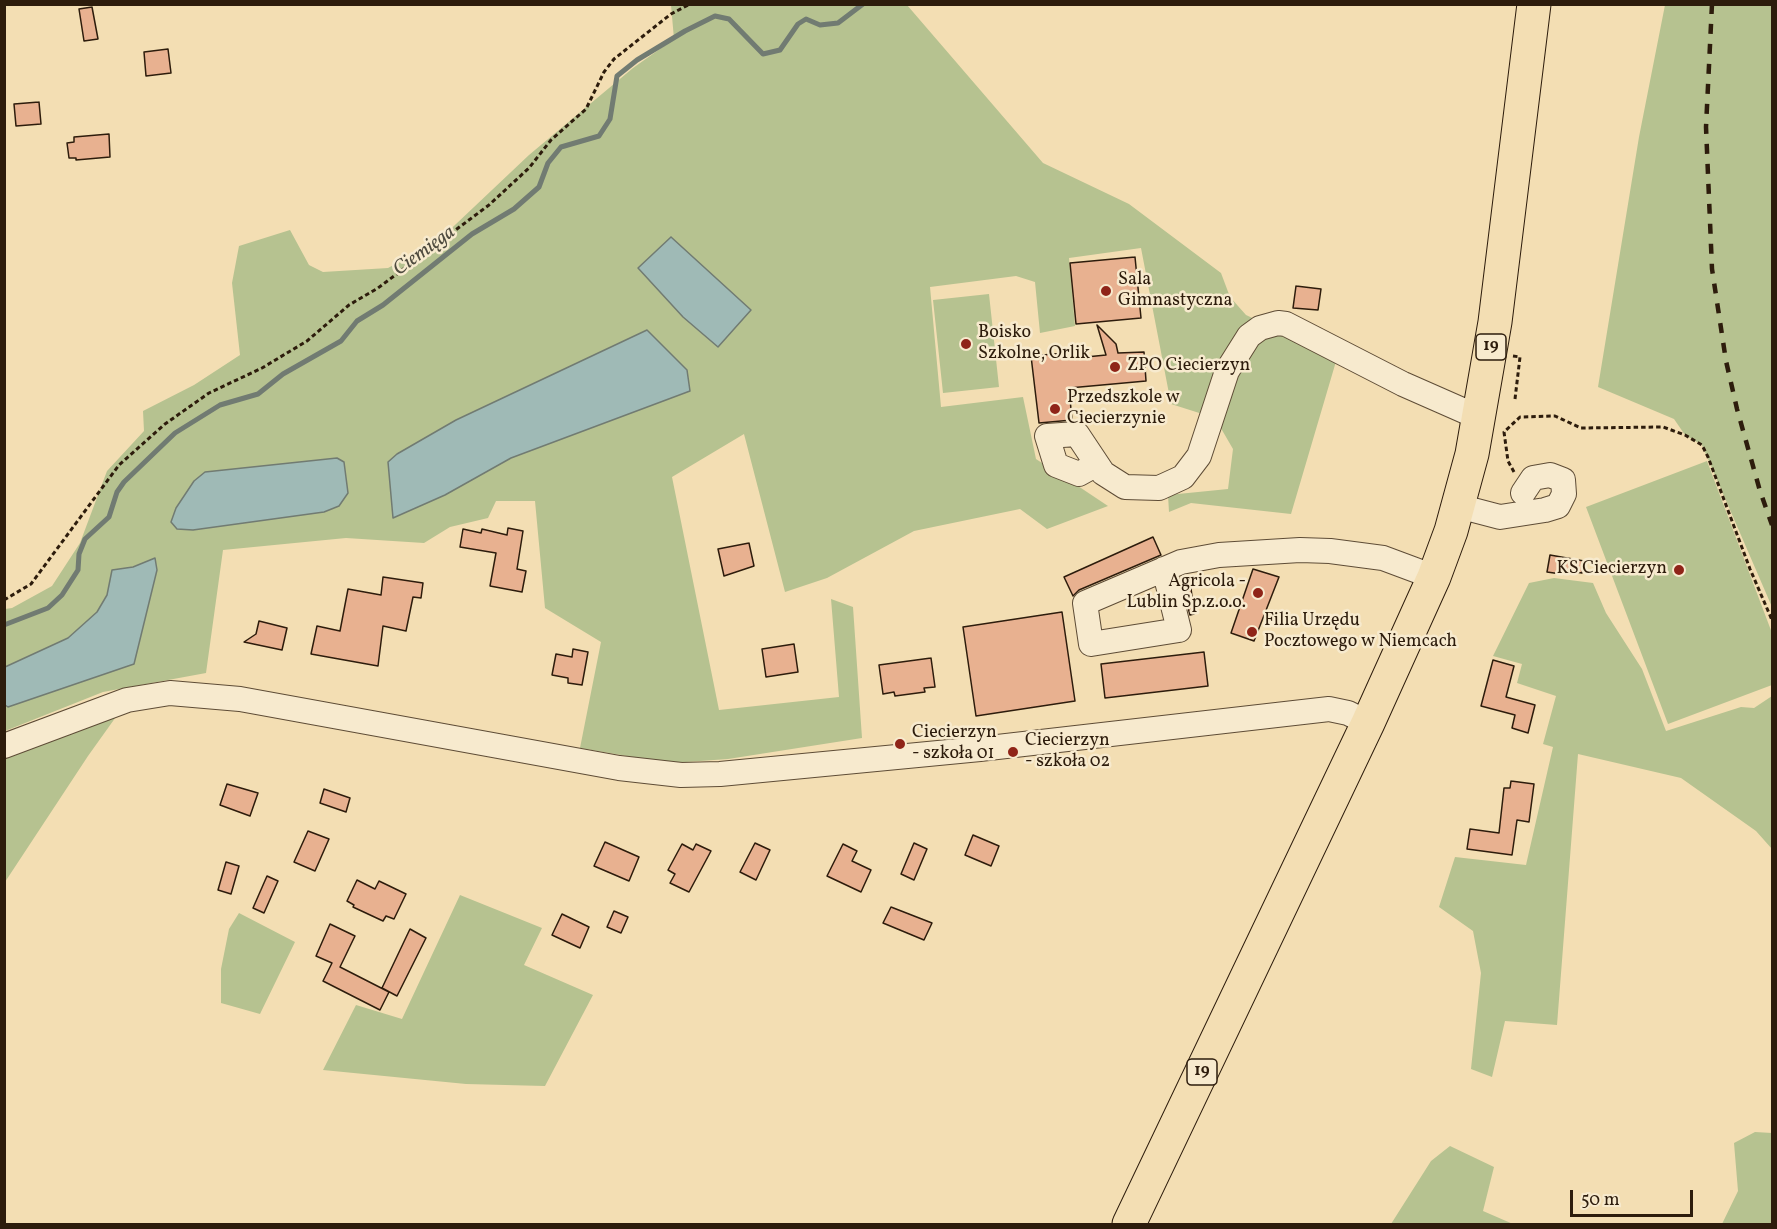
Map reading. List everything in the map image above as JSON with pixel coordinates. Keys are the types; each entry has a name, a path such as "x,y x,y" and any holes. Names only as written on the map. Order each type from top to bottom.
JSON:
{"highway":[{"name":"19","path":"1129,1224 1368,723 1434,577 1458,506 1478,417 1495,322 1534,4"}],"street":[{"path":"1097,464 1103,473 1125,487 1159,488 1183,477 1199,456 1227,370 1249,336 1260,328 1273,324 1286,324 1403,384 1478,417"},
{"path":"1458,506 1500,517 1522,496"},
{"path":"1164,569 1181,562 1219,555 1300,550 1383,558 1434,577"},
{"path":"4,746 127,700 170,693 240,699 619,768 681,775 980,749 1329,709 1348,713 1368,723"}],"path":[{"path":"4,600 31,584 119,465 165,424 209,393 255,372 307,341 349,305 378,288 489,205 529,168 551,140 586,109 604,72 614,60 671,14 690,4"},
{"path":"1522,496 1508,461 1504,441 1504,432 1520,417 1555,416 1581,428 1663,427 1685,435 1702,445 1708,457 1750,569 1773,620"}],"green space":[{"path":"671,5 907,5 1043,163 1129,204 1221,273 1230,297 1246,315 1337,358 1291,514 1191,503 1169,512 1168,495 1228,489 1233,449 1215,418 1171,404 1141,248 1069,258 1075,326 1040,333 1035,282 1016,276 930,287 941,407 1023,397 1036,459 1042,463 1069,456 1075,484 1108,506 1047,529 1020,509 914,531 827,578 785,592 744,434 672,477 719,710 839,697 831,599 853,607 862,738 728,759 686,762 662,762 580,748 601,642 545,608 535,501 496,501 488,518 450,527 424,543 346,538 223,550 206,673 103,692 5,731 4,705 8,707 134,663 157,570 155,558 133,567 112,570 107,595 97,612 68,638 5,667 5,609 12,608 52,586 80,543 107,471 144,431 143,411 194,385 240,355 232,283 239,246 290,230 309,265 323,272 388,268 437,242 529,155 633,68 674,39"},
{"path":"1665,5 1772,5 1772,607 1702,445 1685,435 1674,419 1598,387 1639,137"},
{"name":"Boisko Szkolne, Orlik","path":"989,294 999,387 943,393 933,300"},
{"name":"KS Ciecierzyn","path":"1707,461 1772,633 1772,685 1668,724 1586,507"},
{"path":"1554,578 1593,583 1606,613 1642,669 1666,731 1741,707 1754,708 1772,696 1772,849 1756,831 1681,778 1578,754 1557,1025 1505,1021 1492,1077 1471,1069 1481,973 1473,931 1439,907 1455,857 1526,865 1553,747 1543,744 1556,696 1517,683 1522,664 1493,656 1529,583"},
{"path":"118,714 88,756 5,882 5,756"},
{"path":"460,895 542,928 524,965 593,995 545,1086 466,1084 323,1070 356,1005 402,1019"},
{"path":"239,913 295,942 260,1014 221,1003 221,969 229,929"},
{"path":"1755,1132 1772,1133 1772,1224 1722,1224 1738,1191 1734,1143"},
{"path":"1450,1146 1494,1167 1483,1211 1513,1224 1391,1224 1431,1161"}],"water":[{"path":"671,237 751,310 718,347 683,317 638,268"},
{"path":"647,330 687,370 690,391 511,458 445,495 393,518 388,462 397,454 456,420"},
{"path":"337,458 344,462 348,493 339,506 324,512 193,530 177,529 171,522 176,508 194,481 205,472"},
{"path":"155,558 157,570 134,664 8,707 5,705 5,667 68,638 97,612 107,595 112,570 133,567"}],"building":[{"path":"92,7 98,39 84,41 79,9"},
{"path":"168,49 171,73 146,76 144,52"},
{"path":"39,102 41,124 16,126 14,104"},
{"path":"109,134 110,157 76,160 76,158 69,158 67,143 74,142 74,137"},
{"name":"Sala Gimnastyczna","path":"1135,257 1141,318 1076,324 1070,263"},
{"path":"1296,286 1321,289 1318,310 1293,308"},
{"path":"1097,325 1116,344 1118,353 1144,352 1146,381 1069,388 1072,420 1039,423 1031,356 1065,353 1066,359 1106,355"},
{"path":"508,528 523,531 517,569 526,571 522,592 490,586 496,553 460,547 463,529 481,533 482,529 507,535"},
{"path":"1153,537 1161,555 1079,590 1073,596 1064,577"},
{"path":"749,543 754,566 724,576 718,549"},
{"path":"1550,555 1584,561 1582,573 1561,570 1561,574 1547,572"},
{"name":"Agricola - Lublin Sp.z.o.o.","path":"1253,569 1279,577 1254,641 1231,633"},
{"path":"383,577 423,583 421,598 413,597 406,631 383,626 378,666 311,654 317,626 340,631 348,589 381,595"},
{"path":"1191,588 1194,614 1190,615 1183,589"},
{"path":"1062,612 1075,701 976,716 963,627"},
{"path":"259,621 287,628 282,650 244,642 256,634"},
{"path":"794,644 798,672 766,677 762,649"},
{"path":"573,649 588,652 582,685 568,683 568,678 552,675 556,654 572,657"},
{"path":"1204,652 1208,686 1105,698 1101,664"},
{"path":"931,658 935,687 924,688 925,692 895,696 894,692 883,694 879,665"},
{"path":"1493,660 1514,666 1506,697 1535,705 1528,733 1512,728 1515,715 1481,706"},
{"path":"1511,781 1534,784 1529,822 1517,820 1512,855 1467,849 1470,829 1499,833 1504,788 1510,788"},
{"path":"227,784 258,793 250,816 220,805"},
{"path":"324,789 350,798 346,812 320,803"},
{"path":"308,831 329,839 315,871 294,862"},
{"path":"973,835 999,846 991,866 965,855"},
{"path":"605,842 639,857 629,881 594,866"},
{"path":"755,843 770,850 756,880 740,872"},
{"path":"914,843 927,849 914,880 901,874"},
{"path":"682,844 693,850 696,844 711,851 689,892 670,883 675,874 668,870"},
{"path":"843,844 857,851 852,861 871,870 861,892 827,876"},
{"path":"226,862 239,866 231,894 218,890"},
{"path":"267,876 278,881 264,913 253,908"},
{"path":"357,880 375,889 379,881 406,894 394,919 386,916 383,921 353,907 354,905 347,901"},
{"path":"891,907 932,923 924,940 883,923"},
{"path":"614,911 628,917 621,933 607,927"},
{"path":"562,914 589,927 580,948 552,935"},
{"path":"330,924 355,936 340,967 389,992 380,1010 323,981 332,963 316,956"},
{"path":"410,929 426,938 397,996 382,988"}],"waterway":[{"name":"Ciemięga","path":"4,625 48,608 62,595 78,570 79,554 85,539 109,517 117,492 124,482 175,433 220,405 258,394 283,374 341,341 357,321 383,305 472,234 514,209 539,187 548,163 561,147 599,136 610,119 617,76 637,60 715,16 729,19 763,54 780,50 798,24 806,19 820,25 838,23 863,4"}],"railway":[{"path":"1712,4 1706,127 1712,269 1726,361 1737,409 1772,525"}],"place":[{"name":"Sala Gimnastyczna","path":"1106,291"},
{"name":"Boisko Szkolne, Orlik","path":"966,344"},
{"name":"ZPO Ciecierzyn","path":"1115,367"},
{"name":"Przedszkole w Ciecierzynie","path":"1055,409"},
{"name":"KS Ciecierzyn","path":"1679,570"},
{"name":"Agricola - Lublin Sp.z.o.o.","path":"1258,593"},
{"name":"Filia Urzędu Pocztowego w Niemcach","path":"1252,632"},
{"name":"Ciecierzyn - szkoła 01","path":"900,744"},
{"name":"Ciecierzyn - szkoła 02","path":"1013,752"}]}
